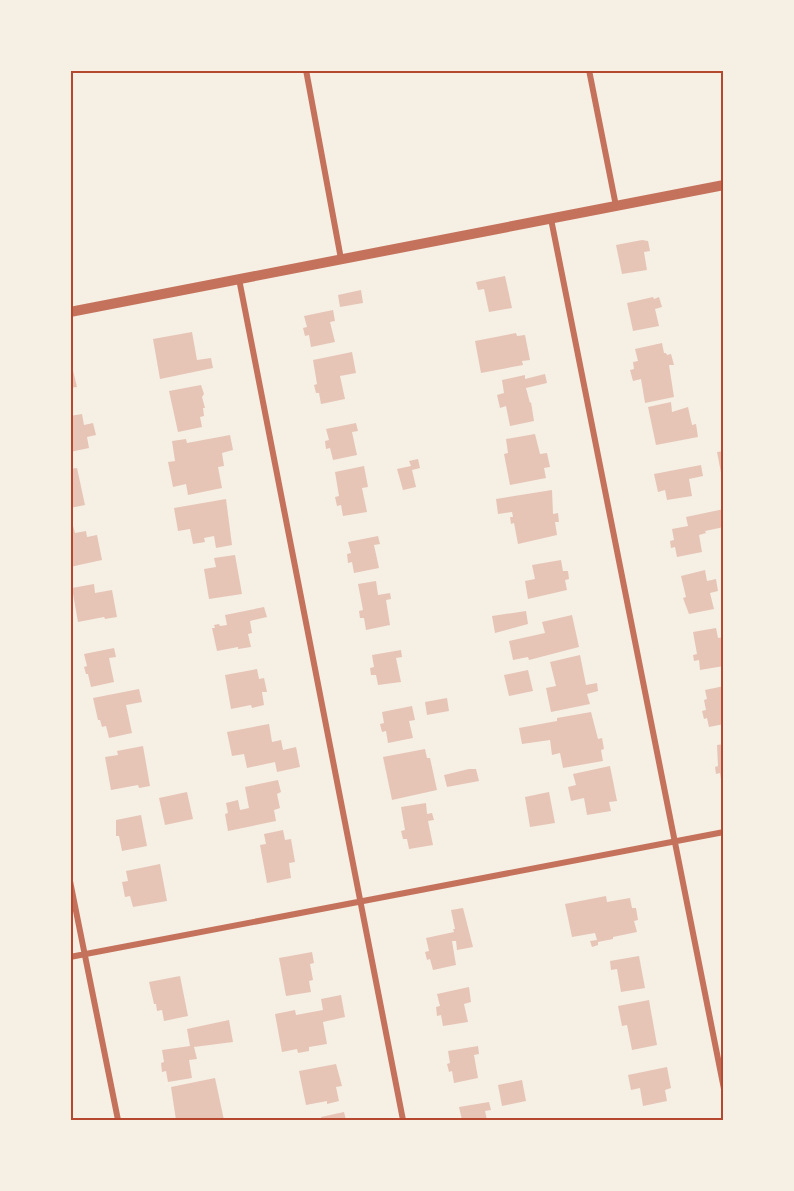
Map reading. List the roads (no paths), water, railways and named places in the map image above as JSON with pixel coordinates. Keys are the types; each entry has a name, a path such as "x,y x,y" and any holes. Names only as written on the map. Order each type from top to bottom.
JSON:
{"street":[{"path":"306,70 341,260"},
{"path":"589,70 616,206"},
{"path":"70,312 723,185"},
{"path":"551,219 723,1089"},
{"path":"239,279 403,1120"},
{"path":"70,957 723,832"},
{"path":"70,881 118,1120"}]}
